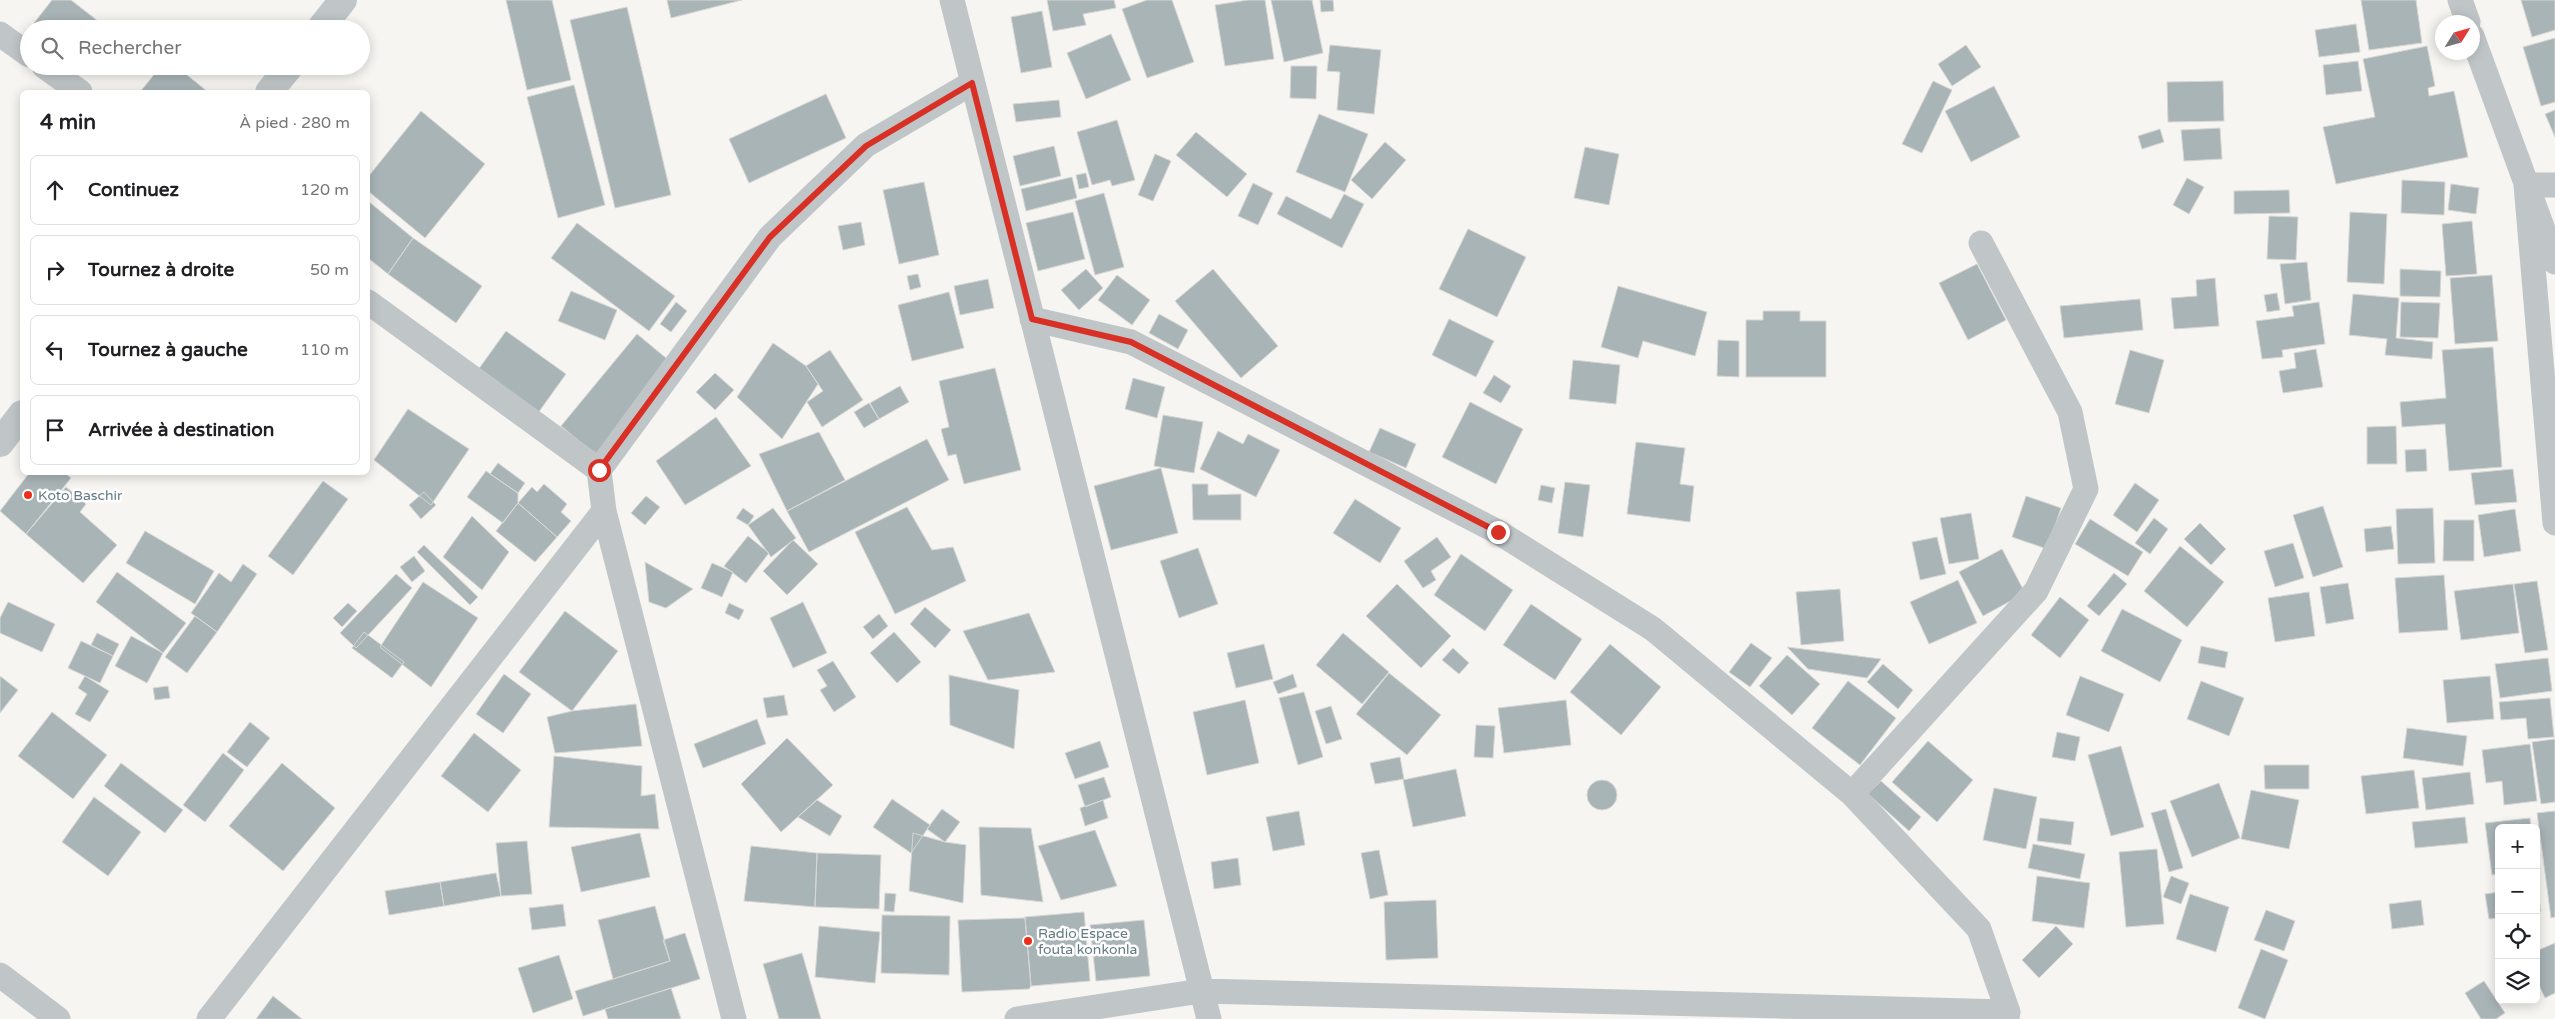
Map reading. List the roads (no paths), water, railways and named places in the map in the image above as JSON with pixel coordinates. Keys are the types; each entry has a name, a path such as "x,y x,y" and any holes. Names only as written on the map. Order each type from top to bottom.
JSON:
{"street":[{"path":"327,20 343,0"},
{"path":"952,0 1209,1019"},
{"path":"2460,0 2465,15"},
{"path":"0,34 20,48"},
{"path":"2480,58 2555,262"},
{"path":"56,75 77,90"},
{"path":"271,90 283,75"},
{"path":"734,1019 604,511 599,470 770,237 866,146 972,83"},
{"path":"2526,185 2555,185"},
{"path":"2526,185 2555,523"},
{"path":"1852,794 2036,591 2086,489 2070,412 1981,243"},
{"path":"370,303 599,470"},
{"path":"1017,1019 1201,991 2007,1015 1979,929 1852,794 1653,629 1498,532 1131,342 1032,319"},
{"path":"0,443 20,417"},
{"path":"209,1019 604,511"},
{"path":"0,975 58,1019"}],"place":[{"name":"Koto Baschir","path":"28,495"},
{"name":"Radio Espace fouta konkonla","path":"1028,941"}]}
